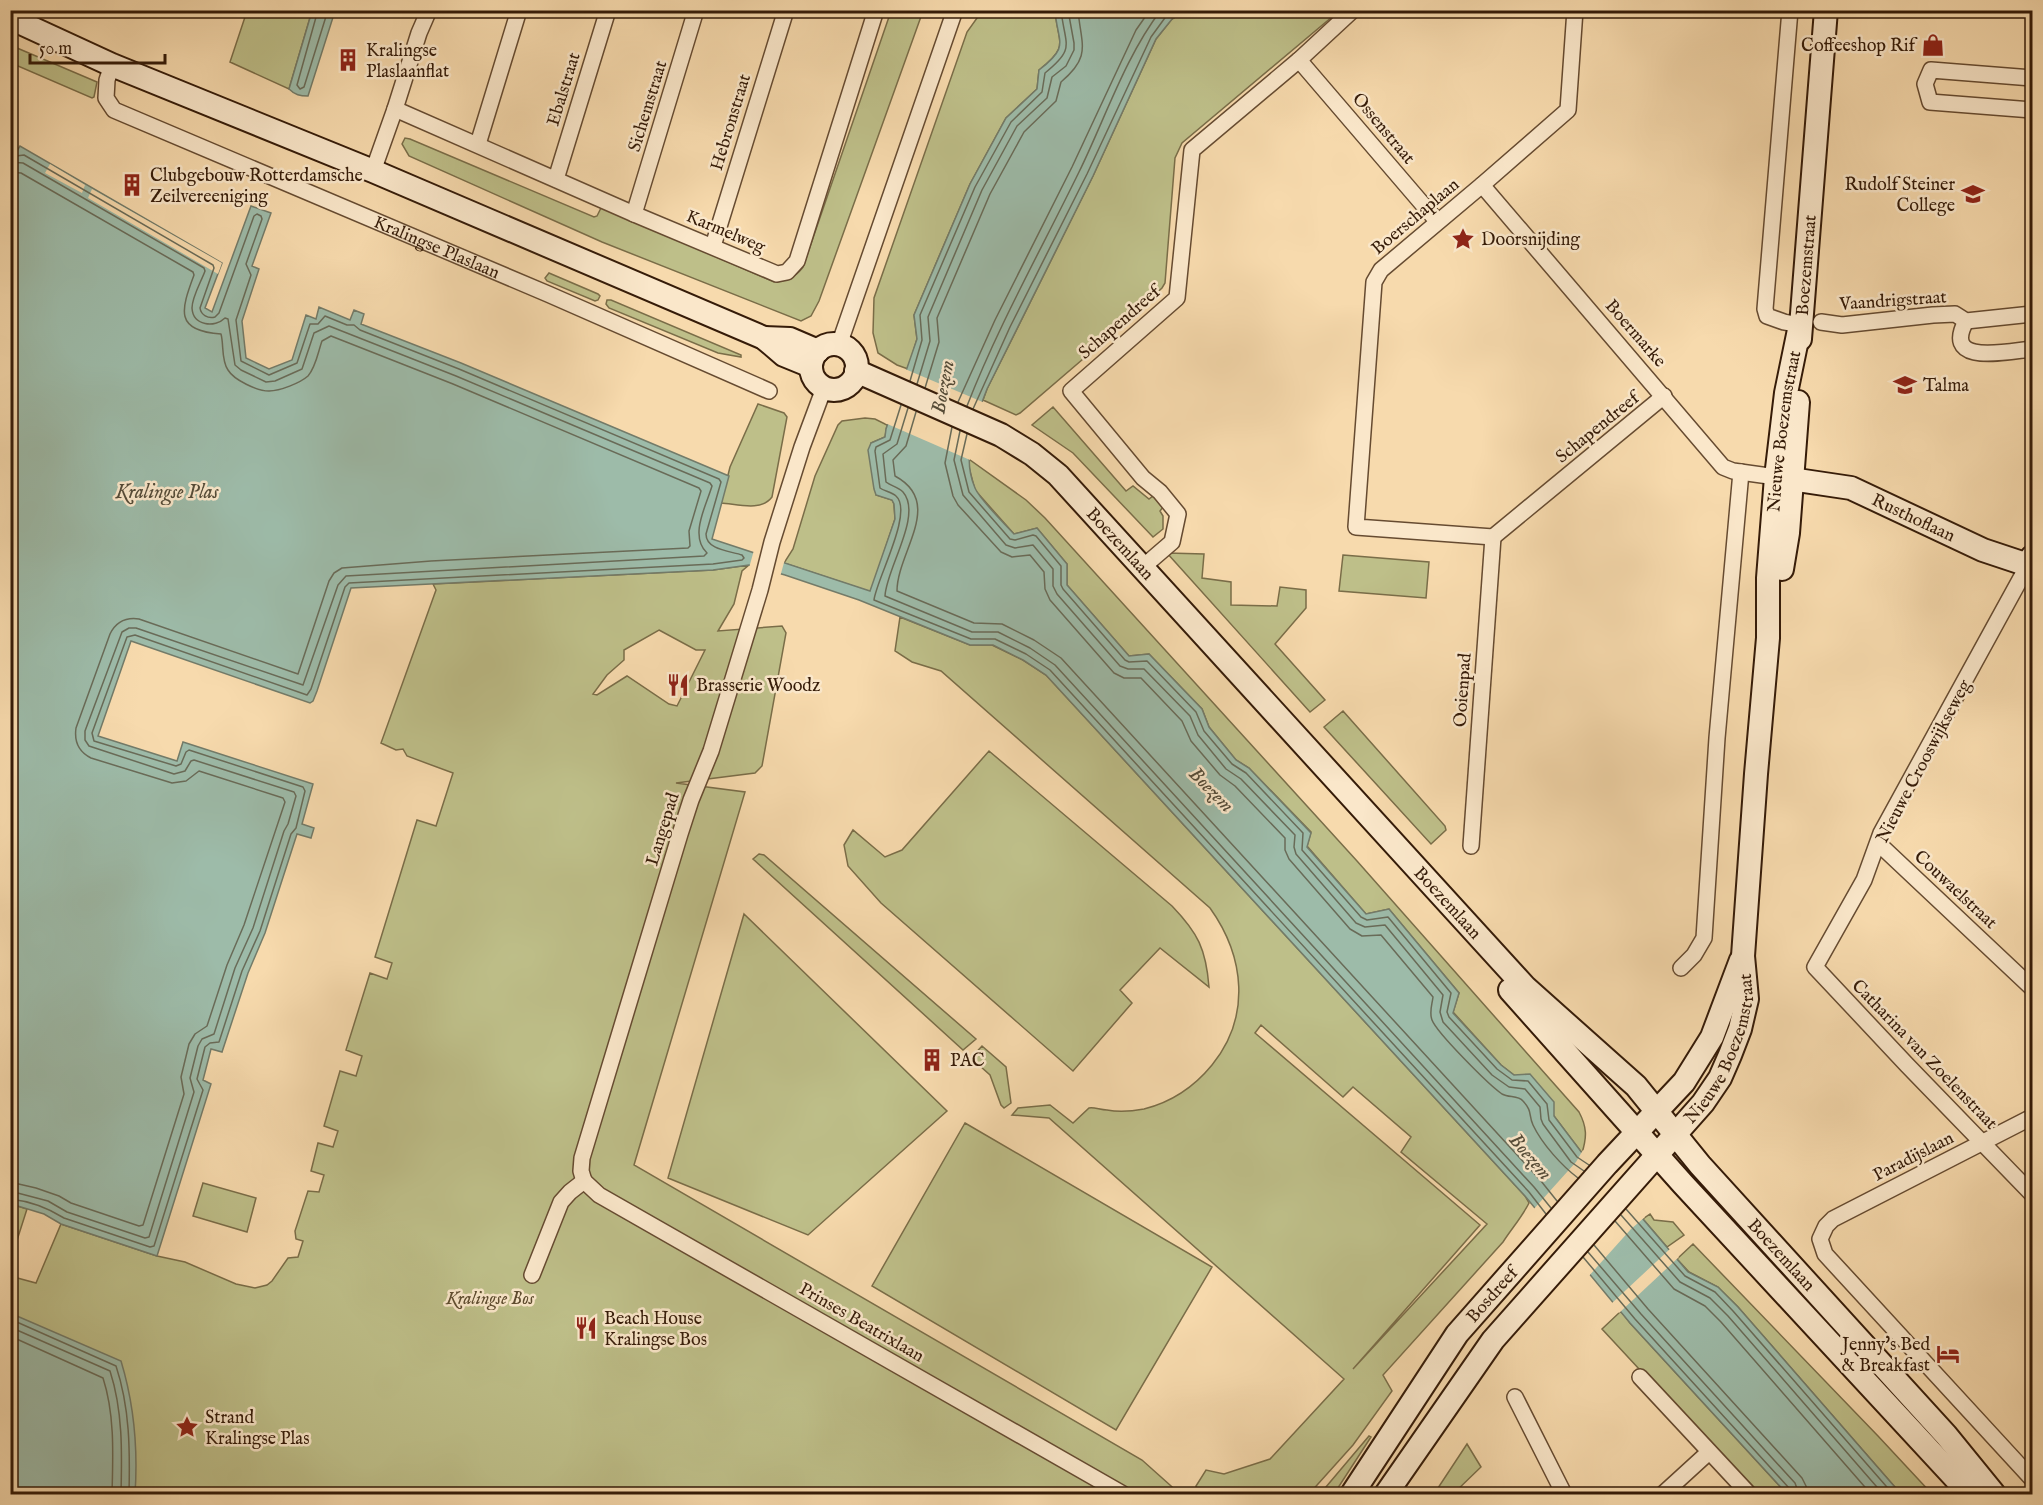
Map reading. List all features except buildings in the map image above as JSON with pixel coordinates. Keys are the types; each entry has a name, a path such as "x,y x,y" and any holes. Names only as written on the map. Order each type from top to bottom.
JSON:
{"main road":[{"name":"Boezemstraat","path":"1810,323 1826,10"},
{"path":"10,18 112,65 376,164 764,338 784,355 823,354 853,355 855,360 852,378 837,390 824,388 814,379 823,354"},
{"name":"Nieuwe Boezemstraat","path":"1676,1135 1720,1078 1740,1029 1747,999 1743,956 1768,638 1768,578 1784,478 1786,393 1810,323"},
{"name":"Boezemlaan","path":"852,378 981,432 1016,444 1058,475 1525,987 1636,1086 1700,1165 1946,1435 1994,1494"},
{"name":"Boezemlaan","path":"981,432 1050,484 1072,505 1637,1132 1970,1494"},
{"name":"Rusthoflaan","path":"1784,478 1851,488 1983,550 2031,564"},
{"name":"Nieuwe Boezemstraat","path":"1657,1112 1694,1070 1712,1037 1743,956"},
{"name":"Bosdreef","path":"1352,1494 1457,1334 1607,1164 1657,1112"},
{"name":"Bosdreef","path":"1386,1494 1493,1340 1676,1135"}],"street":[{"path":"376,164 419,33 429,10"},
{"path":"478,144 519,10"},
{"name":"Ebalstraat","path":"556,179 608,10"},
{"name":"Sichemstraat","path":"634,214 696,10"},
{"name":"Hebronstraat","path":"713,246 786,10"},
{"name":"Karmelweg","path":"395,109 634,214 777,273 787,272 794,266 876,10"},
{"path":"823,354 955,10"},
{"name":"Schapendreef","path":"1143,567 1172,542 1178,514 1160,492 1143,478 1071,390 1177,298 1192,150 1299,60 1353,10"},
{"name":"Boerschaplaan","path":"1493,537 1356,527 1374,282 1381,270 1568,110 1575,10"},
{"name":"Boezemstraat","path":"1790,10 1765,309 1767,315 1784,322 1810,323"},
{"name":"Ossenstraat","path":"1299,60 1437,221"},
{"name":"Kralingse Plaslaan","path":"112,65 107,80 106,98 114,110 769,391"},
{"path":"2032,78 1931,70 1924,84 1930,102 2032,110"},
{"name":"Boermarke","path":"1482,185 1723,467 1728,470 1784,478"},
{"name":"Vaandrigstraat","path":"1810,323 1842,325 1955,314 1966,321 2032,314"},
{"name":"Vaandrigstraat","path":"1966,321 1960,332 1960,341 1966,350 1979,354 2032,349"},
{"name":"Langepad","path":"584,1181 581,1171 582,1158 690,800 711,751 799,458 824,388"},
{"name":"Schapendreef","path":"1493,537 1664,396"},
{"name":"Nieuwe Boezemstraat","path":"1681,968 1694,955 1704,938 1717,738 1741,472"},
{"name":"Ooienpad","path":"1471,846 1493,537"},
{"name":"Nieuwe Crooswijkseweg","path":"1815,967 1864,880 1879,844 1881,833 2031,564"},
{"name":"Couwaelstraat","path":"1879,844 2032,988"},
{"name":"Catharina van Zoelenstraat","path":"1815,967 2032,1194"},
{"name":"Paradijslaan","path":"1820,1239 1826,1226 1833,1219 2032,1117"},
{"path":"532,1275 561,1202 570,1191 584,1181"},
{"name":"Prinses Beatrixlaan","path":"584,1181 599,1195 1123,1494"},
{"name":"Boezemlaan","path":"1820,1239 1825,1254 2032,1479"},
{"path":"1640,1377 1749,1494"},
{"path":"1515,1397 1564,1494"},
{"path":"1663,1494 1709,1452"}],"green space":[{"path":"247,11 312,11 289,89 230,62"},
{"path":"891,11 923,11 819,301 811,316 801,321 602,242 409,156 402,144 405,138 410,139 594,217 601,208 604,208 774,282 783,281 794,276 803,267"},
{"path":"982,11 1055,11 1060,44 1055,55 1039,70 1037,89 1006,118 970,184 914,315 917,339 908,369 878,353 873,333 874,298 967,32"},
{"path":"1185,11 1339,11 1182,143 1175,158 1165,283 1162,288 1020,413 1016,415 983,400 1093,176 1156,39 1172,19"},
{"path":"10,45 97,82 94,97 11,63"},
{"path":"549,273 598,294 600,296 598,300 595,301 547,281 545,278"},
{"path":"607,300 741,355 741,357 718,353 609,308 606,304"},
{"path":"758,404 784,413 787,417 772,497 767,502 755,506 721,503 730,467"},
{"path":"1053,407 1126,491 1133,486 1149,499 1153,496 1163,507 1160,511 1163,516 1163,529 1153,537 1073,453 1032,425"},
{"path":"875,419 887,425 885,437 871,443 876,495 892,500 895,519 871,592 784,563 793,549 815,476 838,425 842,421"},
{"path":"967,460 1026,500 1045,518 1357,861 1579,1112 1584,1122 1585,1132 1582,1153 1554,1116 1514,1075 1501,1065 1453,1012 1459,993 1389,909 1366,914 1307,846 1311,832 1249,768 1236,760 1209,727 1202,709 1149,654 1129,656 1067,585 1067,564 1037,528 1014,534 975,490"},
{"path":"1167,553 1204,554 1202,578 1231,582 1231,605 1277,606 1280,587 1306,590 1306,608 1275,644 1325,700 1310,712"},
{"path":"1343,555 1429,562 1426,598 1339,591"},
{"name":"Kralingse Bos","path":"749,565 742,571 734,604 718,631 782,626 786,633 762,766 755,773 676,783 745,792 634,1165 1142,1460 1180,1494 11,1494 10,1276 36,1283 61,1224 157,1256 185,1262 236,1284 255,1288 272,1281 288,1258 298,1257 303,1241 296,1239 295,1231 308,1191 319,1192 324,1175 311,1171 318,1143 333,1147 338,1131 324,1126 340,1071 356,1076 362,1056 346,1050 370,973 387,979 392,963 375,957 417,820 436,826 453,773 407,756 403,749 396,750 381,743 436,590 433,584 713,570","holes":["659,630 696,650 705,650 677,706 669,704 627,676 597,695 593,694 607,675 624,660 624,650"]},
{"path":"900,617 970,645 992,645 1023,660 1046,675 1529,1203 1503,1242 1383,1375 1392,1391 1353,1445 1309,1494 1196,1494 1196,1486 1206,1470 1224,1474 1270,1459 1344,1379 1049,1118 1012,1115 1018,1108 1050,1105 1073,1123 1089,1108 1126,1111 1154,1106 1182,1093 1198,1080 1225,1046 1238,1007 1239,987 1236,967 1231,946 1222,927 1210,908 941,671 912,662 895,651","holes":["1261,1025 1343,1097 1353,1087 1411,1137 1401,1152 1487,1224 1353,1369 1480,1225 1255,1033"]},
{"path":"1343,711 1445,826 1446,830 1431,844 1324,727"},
{"path":"989,751 1172,906 1194,933 1206,962 1209,987 1160,948 1120,990 1132,1003 1073,1071 881,903 848,866 844,845 853,830 885,857 902,850"},
{"path":"759,854 764,855 976,1039 963,1050 753,859"},
{"path":"744,914 947,1111 808,1235 668,1178"},
{"path":"982,1046 1006,1067 1011,1103 1004,1108 990,1075 971,1058"},
{"path":"965,1123 1212,1267 1116,1430 872,1286"},
{"path":"203,1183 256,1198 247,1232 193,1216"},
{"path":"11,1204 27,1209 11,1259"},
{"path":"1650,1214 1654,1220 1673,1222 1684,1235 1667,1247 1643,1219"},
{"path":"1693,1244 1932,1494 1901,1494 1738,1307 1718,1287 1689,1272 1677,1259"},
{"path":"1621,1311 1787,1494 1755,1494 1602,1329"},
{"path":"1369,1436 1371,1437 1334,1494 1320,1494"},
{"path":"1467,1444 1481,1467 1453,1494 1434,1494"}],"water":[{"path":"312,11 335,11 308,96 302,96 289,89"},
{"name":"Kralingse Plas","path":"1055,11 1185,11 1172,19 1156,39 1093,176 987,389 974,426 969,451 971,476 975,488 987,505 1014,534 1037,528 1067,564 1067,585 1129,656 1149,654 1202,709 1209,727 1236,760 1249,768 1311,833 1307,847 1366,914 1389,909 1459,993 1453,1013 1501,1065 1514,1075 1530,1074 1554,1102 1554,1116 1582,1153 1591,1158 1688,1272 1718,1287 1738,1307 1901,1494 1787,1494 1630,1323 1525,1196 1046,675 993,645 970,645 859,600 749,565 713,570 351,588 317,691 310,703 131,641 98,736 177,761 183,742 313,784 302,824 314,828 311,838 297,834 265,933 248,973 222,1052 211,1049 203,1080 211,1084 157,1256 61,1224 44,1214 11,1204 10,141 13,143 11,147 17,151 20,146 222,263 205,308 212,312 251,206 271,213 252,266 259,269 242,321 246,358 269,369 292,360 306,315 316,319 319,307 350,320 354,310 364,314 361,324 461,363 729,476 712,539 870,591 895,519 892,500 876,495 868,450 871,443 885,437 917,339 914,315 970,184 1006,118 1037,89 1039,70 1049,62 1058,49 1060,44"},
{"path":"10,1313 121,1361 134,1427 135,1494 11,1494"}],"pier":[{"path":"50,164 85,185 82,193 45,173"},
{"path":"92,189 222,263 218,274 88,198"},
{"path":"905,369 985,403 970,460 885,423"},
{"path":"754,550 785,559 780,577 749,568"},
{"path":"1583,1150 1593,1156 1645,1217 1631,1229 1588,1277 1532,1211 1576,1162"},
{"path":"1671,1248 1679,1257 1619,1313 1611,1304"}],"place":[{"name":"Coffeeshop Rif","path":"1933,45"},
{"name":"Kralingse Plaslaanflat","path":"348,60"},
{"name":"Clubgebouw Rotterdamsche Zeilvereeniging","path":"132,185"},
{"name":"Rudolf Steiner College","path":"1973,194"},
{"name":"Doorsnijding","path":"1463,239"},
{"name":"Talma","path":"1905,385"},
{"name":"Brasserie Woodz","path":"678,685"},
{"name":"PAC","path":"932,1060"},
{"name":"Beach House Kralingse Bos","path":"586,1328"},
{"name":"Jenny's Bed & Breakfast","path":"1948,1354"},
{"name":"Strand Kralingse Plas","path":"187,1427"}],"water label":[{"name":"Boezem","path":"942,387"},
{"name":"Boezem","path":"1212,789"},
{"name":"Boezem","path":"1531,1156"}]}
